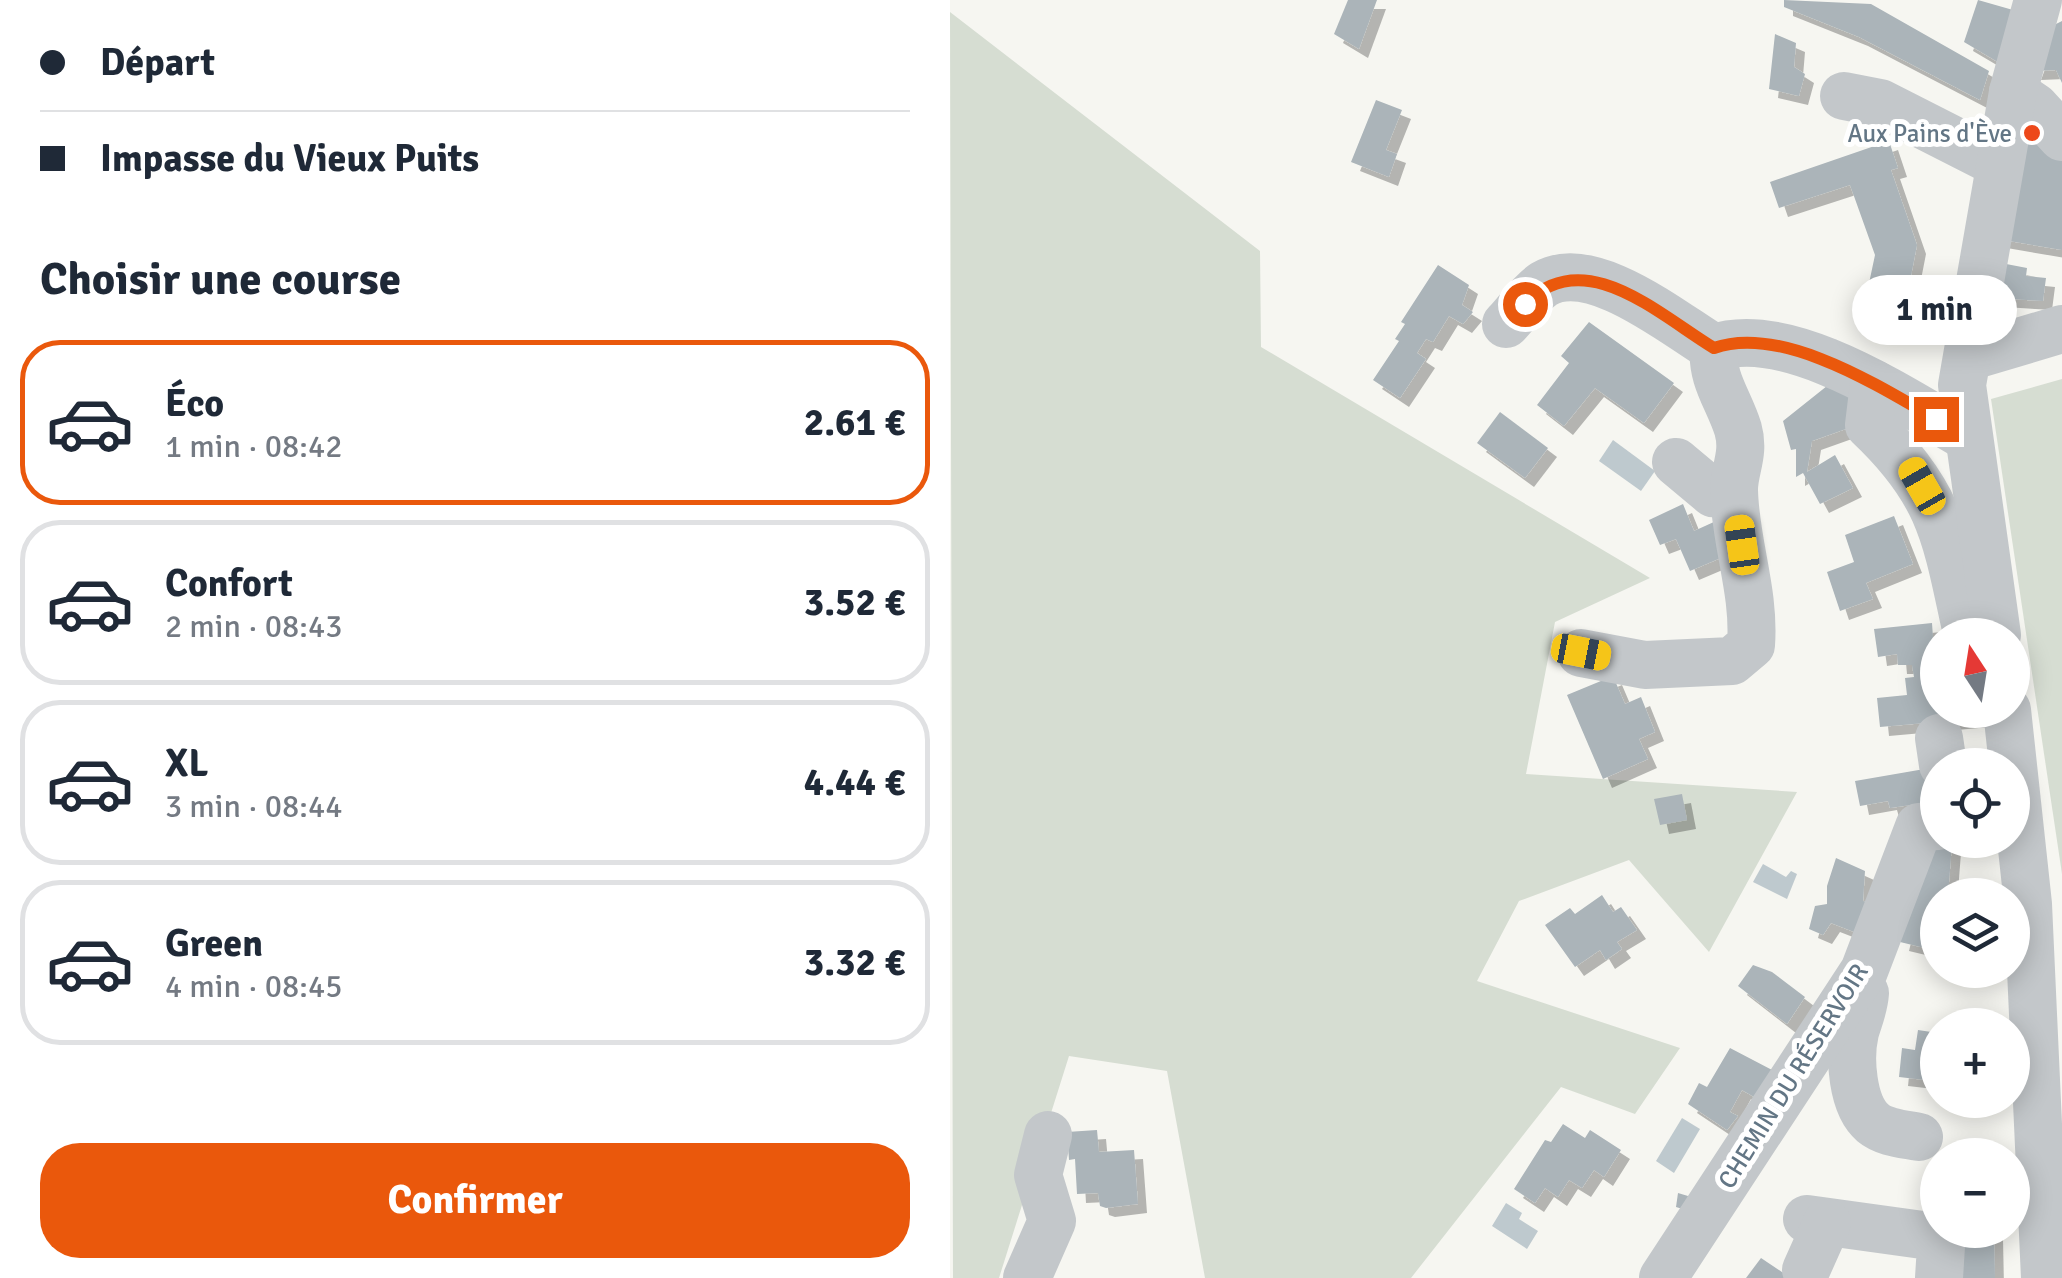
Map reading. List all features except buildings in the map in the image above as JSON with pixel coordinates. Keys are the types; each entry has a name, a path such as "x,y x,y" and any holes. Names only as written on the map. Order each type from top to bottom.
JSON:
{"street":[{"path":"1980,618 1962,385 2013,92 2046,1"},
{"path":"2013,92 2035,107 2062,137"},
{"path":"1844,96 1880,103 2000,164"},
{"path":"1506,324 1544,284 1568,279 1603,281 1714,348"},
{"path":"1968,357 2062,329"},
{"path":"1714,348 1728,343 1805,351 1967,436"},
{"path":"1581,652 1645,666 1732,662 1750,645 1754,607 1734,486 1741,465 1738,431 1712,368 1714,348"},
{"path":"1874,384 1870,425 1908,462 1936,510 1976,618"},
{"path":"1676,462 1713,493 1734,486"},
{"name":"CHEMIN DU RÉSERVOIR","path":"1663,1278 1864,970 1911,840 1920,827"},
{"path":"2028,858 2045,904 2045,1278"},
{"path":"1854,986 1865,993 1852,1064 1860,1107 1874,1124 1918,1137"},
{"path":"1028,1278 1052,1220 1038,1175 1048,1136"},
{"path":"1806,1270 1817,1221 1937,1237 1941,1246 1939,1278"}],"shaded area":[{"path":"950,12 1260,251 1261,347 1650,578 1555,622 1526,774 1797,792 1709,952 1629,860 1519,901 1477,981 1680,1048 1635,1114 1561,1087 1411,1278 1205,1278 1167,1071 1069,1056 999,1278 953,1278"},
{"path":"2062,379 2062,874 2030,660 2030,618 2024,618 1991,399"},
{"path":"1613,440 1655,471 1641,491 1599,461"},
{"path":"1763,864 1786,877 1791,871 1797,874 1787,899 1753,882"},
{"path":"1682,1118 1700,1129 1674,1173 1656,1161"},
{"path":"1506,1203 1522,1213 1519,1219 1538,1231 1527,1249 1492,1226"}],"place":[{"name":"Aux Pains d'Ève","path":"2032,133"}],"route":[{"path":"1525,304 1544,284 1568,279 1603,281 1714,348 1728,343 1805,351 1936,419"}]}
